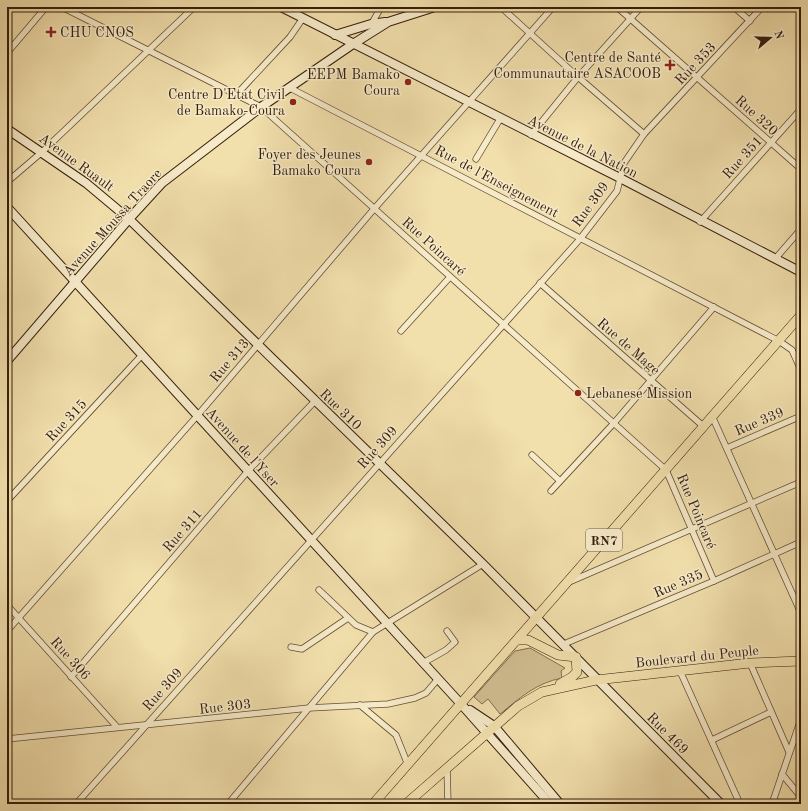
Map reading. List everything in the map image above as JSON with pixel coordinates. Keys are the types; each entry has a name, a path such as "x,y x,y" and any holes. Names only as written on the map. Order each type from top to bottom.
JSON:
{"main road":[{"name":"RN7","path":"373,804 801,315"},
{"path":"406,804 518,706 572,677 576,672 576,657 558,655 528,640 518,640"},
{"name":"Boulevard du Peuple","path":"551,689 596,680 750,663 801,661"}],"street":[{"path":"7,52 46,7"},
{"name":"Rue Poincaré","path":"62,7 261,107 666,470 714,581"},
{"path":"7,182 42,152 194,7"},
{"path":"367,35 371,24 381,7"},
{"path":"335,34 371,24 388,22 435,7"},
{"path":"500,7 644,134"},
{"name":"Rue 313","path":"7,631 197,416 421,155 469,103 553,7"},
{"name":"Rue 320","path":"617,7 801,169"},
{"path":"531,135 578,77 641,7"},
{"path":"734,7 750,21"},
{"name":"Rue 353","path":"620,178 624,163 644,134 698,78 762,7"},
{"name":"Avenue de la Nation","path":"287,8 353,44 531,135 620,178 700,222 801,272"},
{"path":"236,95 290,37 303,18"},
{"name":"Avenue Moussa Traore","path":"7,361 129,219 162,183 261,107 388,22"},
{"name":"Rue de l'Enseignement","path":"290,88 779,341 792,350 801,370"},
{"name":"Rue 351","path":"700,222 801,109"},
{"path":"476,159 500,119"},
{"name":"Avenue Ruault","path":"7,128 86,183 129,219"},
{"name":"Rue 309","path":"76,804 378,463 580,238 617,191 620,178"},
{"name":"Avenue de l'Yser","path":"7,207 461,704"},
{"name":"Rue 310","path":"129,219 564,644"},
{"path":"775,259 801,229"},
{"path":"401,331 450,277"},
{"name":"Rue de Mage","path":"540,283 703,426"},
{"path":"551,491 614,423 714,307"},
{"name":"Rue 315","path":"7,501 142,355"},
{"name":"Rue 311","path":"71,677 248,472 315,401"},
{"path":"712,416 801,613"},
{"name":"Rue 339","path":"727,448 801,416"},
{"path":"532,455 560,481"},
{"path":"565,584 801,482"},
{"name":"Rue 335","path":"564,644 714,581 801,542"},
{"path":"228,804 373,632 483,564"},
{"path":"319,590 356,625 373,632"},
{"name":"Rue 306","path":"7,605 117,727"},
{"path":"291,646 302,649 348,618"},
{"path":"423,662 446,650 455,642 447,631"},
{"name":"Rue 469","path":"564,644 596,680 721,804"},
{"path":"750,663 789,752"},
{"path":"680,671 740,804"},
{"name":"Rue 303","path":"7,740 117,727 145,727 309,708 388,704 415,698 426,693 438,679"},
{"path":"461,704 494,726 560,804"},
{"path":"461,704 550,804"},
{"path":"360,705 396,735 408,765"},
{"path":"712,740 771,712"},
{"path":"772,804 801,719"},
{"path":"447,768 448,804"},
{"path":"782,774 801,797"}],"shaded area":[{"path":"530,648 565,668 561,671 562,678 536,687 500,714 488,699 482,704 474,697 515,651"}],"place":[{"name":"CHU CNOS","path":"51,32"},
{"name":"Centre de Santé Communautaire ASACOOB","path":"670,65"},
{"name":"EEPM Bamako Coura","path":"408,82"},
{"name":"Centre D'Etat Civil de Bamako-Coura","path":"293,102"},
{"name":"Foyer des Jeunes Bamako Coura","path":"369,162"},
{"name":"Lebanese Mission","path":"578,393"}]}
